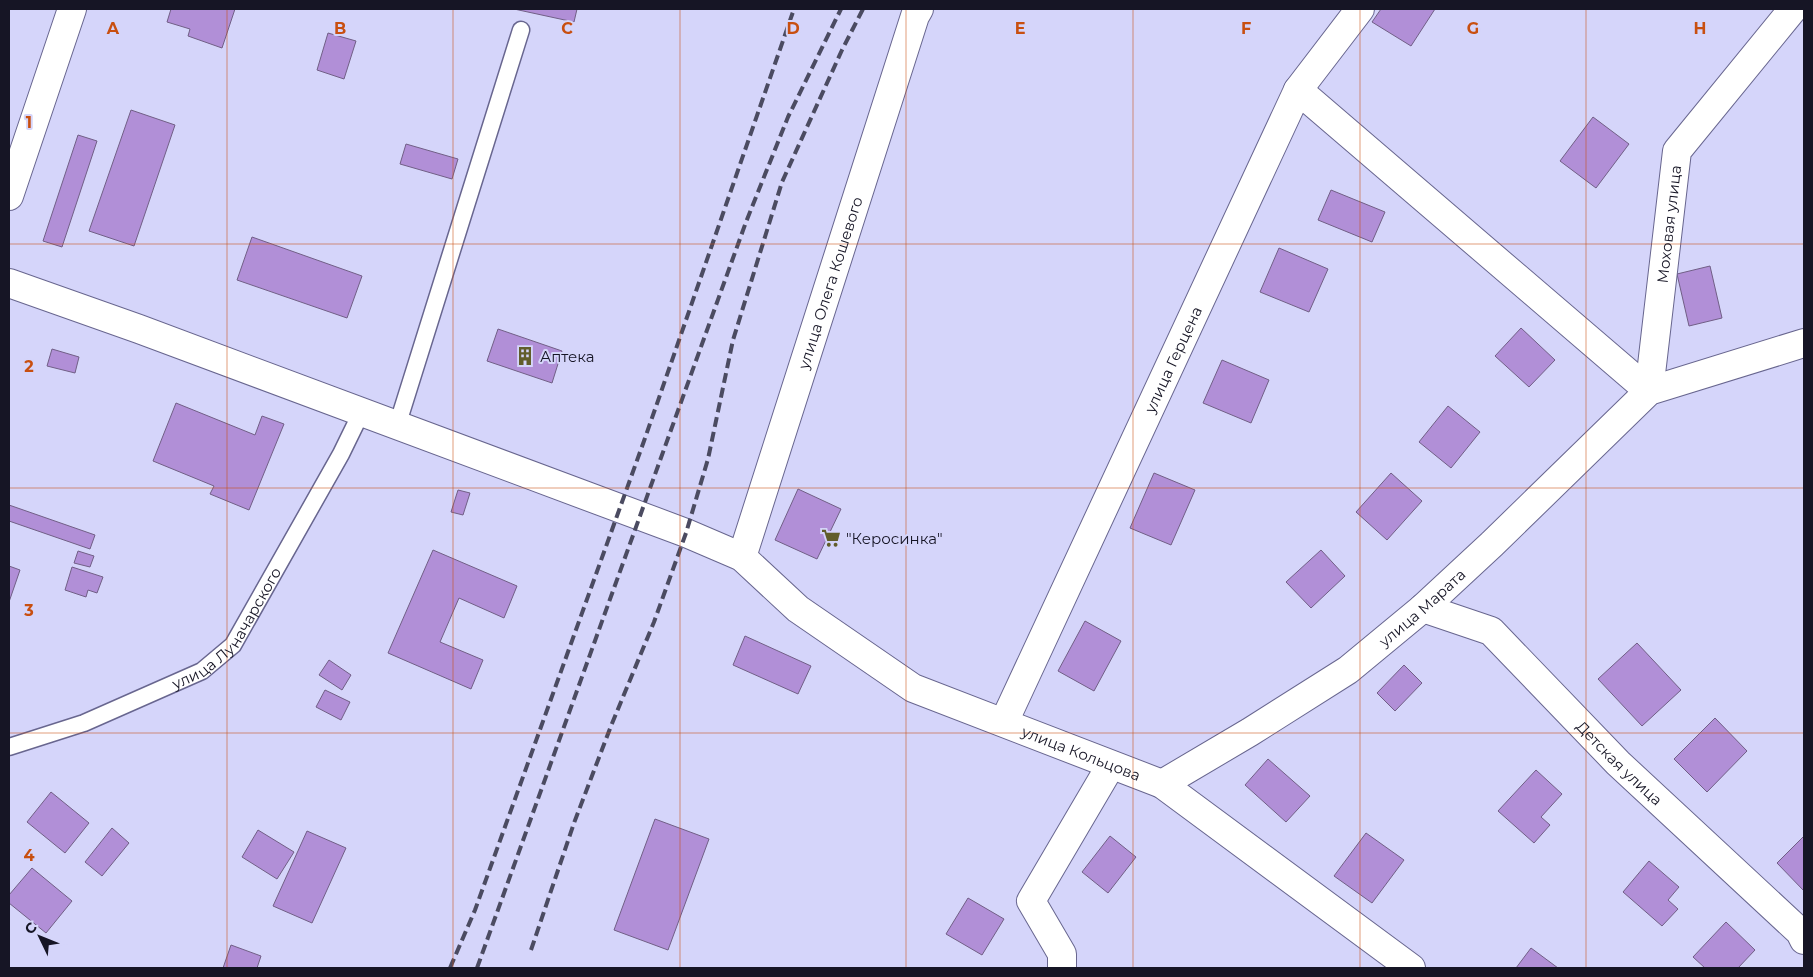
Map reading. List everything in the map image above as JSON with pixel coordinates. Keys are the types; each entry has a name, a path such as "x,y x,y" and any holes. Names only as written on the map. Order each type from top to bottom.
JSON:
{"street":[{"path":"9,196 72,9"},
{"name":"улица Олега Кошевого","path":"742,557 915,16 919,9"},
{"name":"улица Герцена","path":"1004,722 1298,90 1360,9"},
{"name":"Моховая улица","path":"1649,391 1677,151 1793,9"},
{"path":"1298,90 1649,391 1804,343"},
{"name":"улица Кольцова","path":"9,283 139,329 686,533 742,557 798,609 913,688 1162,784 1411,968"},
{"name":"улица Марата","path":"1162,784 1250,732 1348,670 1423,608 1492,544 1649,391"},
{"name":"Детская улица","path":"1423,608 1491,631 1618,763 1800,932 1804,940"},
{"path":"1062,968 1062,954 1032,901 1111,765"}],"lane":[{"path":"398,426 521,30"},
{"name":"улица Луначарского","path":"9,747 84,723 202,671 233,645 341,454 361,413"}],"building":[{"path":"171,9 235,9 222,48 188,36 190,29 167,22"},
{"path":"514,9 577,9 574,22"},
{"path":"1381,9 1435,9 1411,46 1372,22"},
{"path":"328,33 356,41 344,79 317,70"},
{"path":"131,110 175,125 134,246 89,231"},
{"path":"1593,117 1629,144 1596,188 1560,161"},
{"path":"78,135 97,141 62,247 43,241"},
{"path":"406,144 458,159 452,179 400,164"},
{"path":"1331,190 1385,212 1372,242 1318,220"},
{"path":"252,237 362,276 347,318 237,280"},
{"path":"1279,248 1328,269 1309,312 1260,292"},
{"path":"1710,266 1722,318 1689,326 1677,274"},
{"path":"1521,328 1555,360 1529,387 1495,356"},
{"name":"Аптека","path":"498,329 562,351 552,383 487,361"},
{"path":"52,349 79,357 75,373 47,366"},
{"path":"1222,360 1269,380 1251,423 1203,403"},
{"path":"176,403 255,435 262,416 284,424 249,510 210,494 214,486 153,461"},
{"path":"1448,406 1480,432 1451,468 1419,442"},
{"path":"1154,473 1195,490 1171,545 1130,528"},
{"path":"1391,473 1422,501 1387,540 1356,512"},
{"path":"798,489 841,509 817,559 775,540"},
{"path":"458,490 470,493 463,515 451,512"},
{"path":"9,505 95,535 90,549 9,521"},
{"path":"433,550 517,586 504,618 459,598 440,642 483,660 471,689 388,653"},
{"path":"1321,550 1345,576 1311,608 1286,582"},
{"path":"78,551 94,556 90,567 74,563"},
{"path":"9,566 20,570 9,602"},
{"path":"72,567 103,577 97,593 88,590 86,597 65,590"},
{"path":"1085,621 1121,641 1094,691 1058,671"},
{"path":"745,636 811,666 798,694 733,665"},
{"path":"1637,643 1681,690 1642,726 1598,679"},
{"path":"329,660 351,675 342,690 319,675"},
{"path":"1404,665 1422,683 1395,711 1377,693"},
{"path":"325,690 350,702 341,720 316,707"},
{"path":"1715,718 1747,751 1707,792 1674,759"},
{"path":"1268,759 1310,796 1286,822 1245,785"},
{"path":"1536,770 1562,794 1541,817 1550,825 1534,843 1498,811"},
{"path":"51,792 89,823 65,853 27,822"},
{"path":"655,819 709,839 668,950 614,930"},
{"path":"112,828 129,843 102,876 85,862"},
{"path":"258,830 294,852 277,879 242,857"},
{"path":"307,831 346,848 312,923 273,906"},
{"path":"1366,833 1404,860 1372,903 1334,876"},
{"path":"1110,836 1136,857 1108,893 1082,872"},
{"path":"1804,836 1804,891 1777,863"},
{"path":"1649,861 1679,887 1668,900 1678,909 1662,926 1623,892"},
{"path":"32,868 72,901 46,933 9,903 9,895"},
{"path":"968,898 1004,919 982,955 946,934"},
{"path":"1726,922 1755,950 1738,968 1705,968 1693,957"},
{"path":"231,945 261,956 257,968 223,968"},
{"path":"1531,948 1558,968 1516,968"}],"railway":[{"path":"450,968 475,910 644,441 794,9"},
{"path":"477,968 746,222 788,117 841,9"},
{"path":"531,950 574,823 654,622 686,533 708,459 733,340 782,182 842,50 863,9"}],"place":[{"name":"Аптека","path":"525,356"},
{"name":"\"Керосинка\"","path":"831,538"}]}
